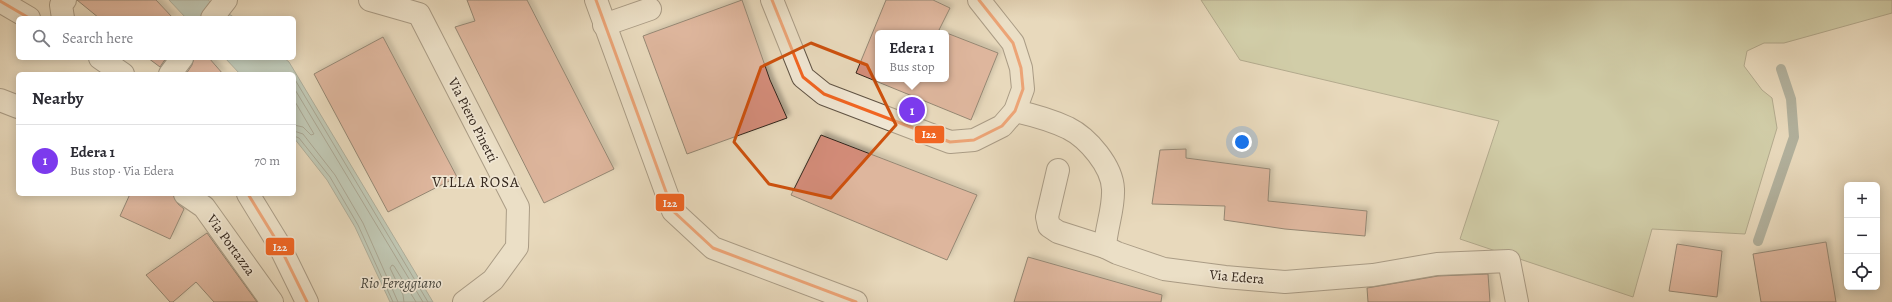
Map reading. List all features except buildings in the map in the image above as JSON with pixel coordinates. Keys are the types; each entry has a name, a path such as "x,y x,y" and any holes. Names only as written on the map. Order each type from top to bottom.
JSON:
{"street":[{"path":"214,16 226,0"},
{"name":"Via Piero Pinetti","path":"370,0 413,7 518,207 517,247 493,280 464,302"},
{"path":"596,0 673,211 713,248 856,302"},
{"path":"772,0 803,77 824,94 950,142 974,140 989,134 1002,126 1016,110 1023,89 1021,68 1013,43 979,0"},
{"path":"0,1 26,16"},
{"path":"604,25 650,9"},
{"path":"103,60 120,72"},
{"path":"172,72 180,60"},
{"path":"0,100 16,106"},
{"path":"1016,110 1042,117 1069,128 1093,148 1107,167 1113,188 1112,207 1105,247"},
{"name":"Via Edera","path":"1058,170 1047,217 1049,226 1058,232 1105,247 1116,253 1164,269 1226,277 1285,282 1373,274 1437,264 1509,261 1517,302"},
{"name":"Via Portazza","path":"188,196 204,208 272,302"},
{"path":"249,196 278,243 307,302"}],"highlighted area":[{"path":"811,43 867,65 896,125 831,198 769,184 734,142 761,67"}],"green space":[{"path":"1201,0 1892,0 1892,13 1784,43 1764,43 1747,51 1744,66 1762,90 1772,98 1777,128 1745,234 1652,229 1633,297 1460,239 1499,121 1240,60"}],"water":[{"path":"169,0 208,0 232,16 184,16"},
{"name":"Rio Fereggiano","path":"227,60 286,60 295,72 238,72"},
{"name":"Rio Fereggiano","path":"296,74 433,302 390,302 355,227 327,180 296,141"}],"waterway":[{"path":"1758,241 1794,137 1791,99 1781,69"}],"transit line":[{"name":"I22","path":"596,0 673,211 713,248 856,302"},
{"name":"I22","path":"772,0 803,77 824,94 950,142 974,140 1002,126 1015,111 1023,89 1021,68 1013,43 979,0"},
{"name":"I22","path":"0,1 26,16"},
{"name":"I22","path":"249,196 278,243 307,302"}],"place":[{"name":"Edera 1","path":"912,110"}],"district":[{"name":"VILLA ROSA","path":"476,182"}]}
